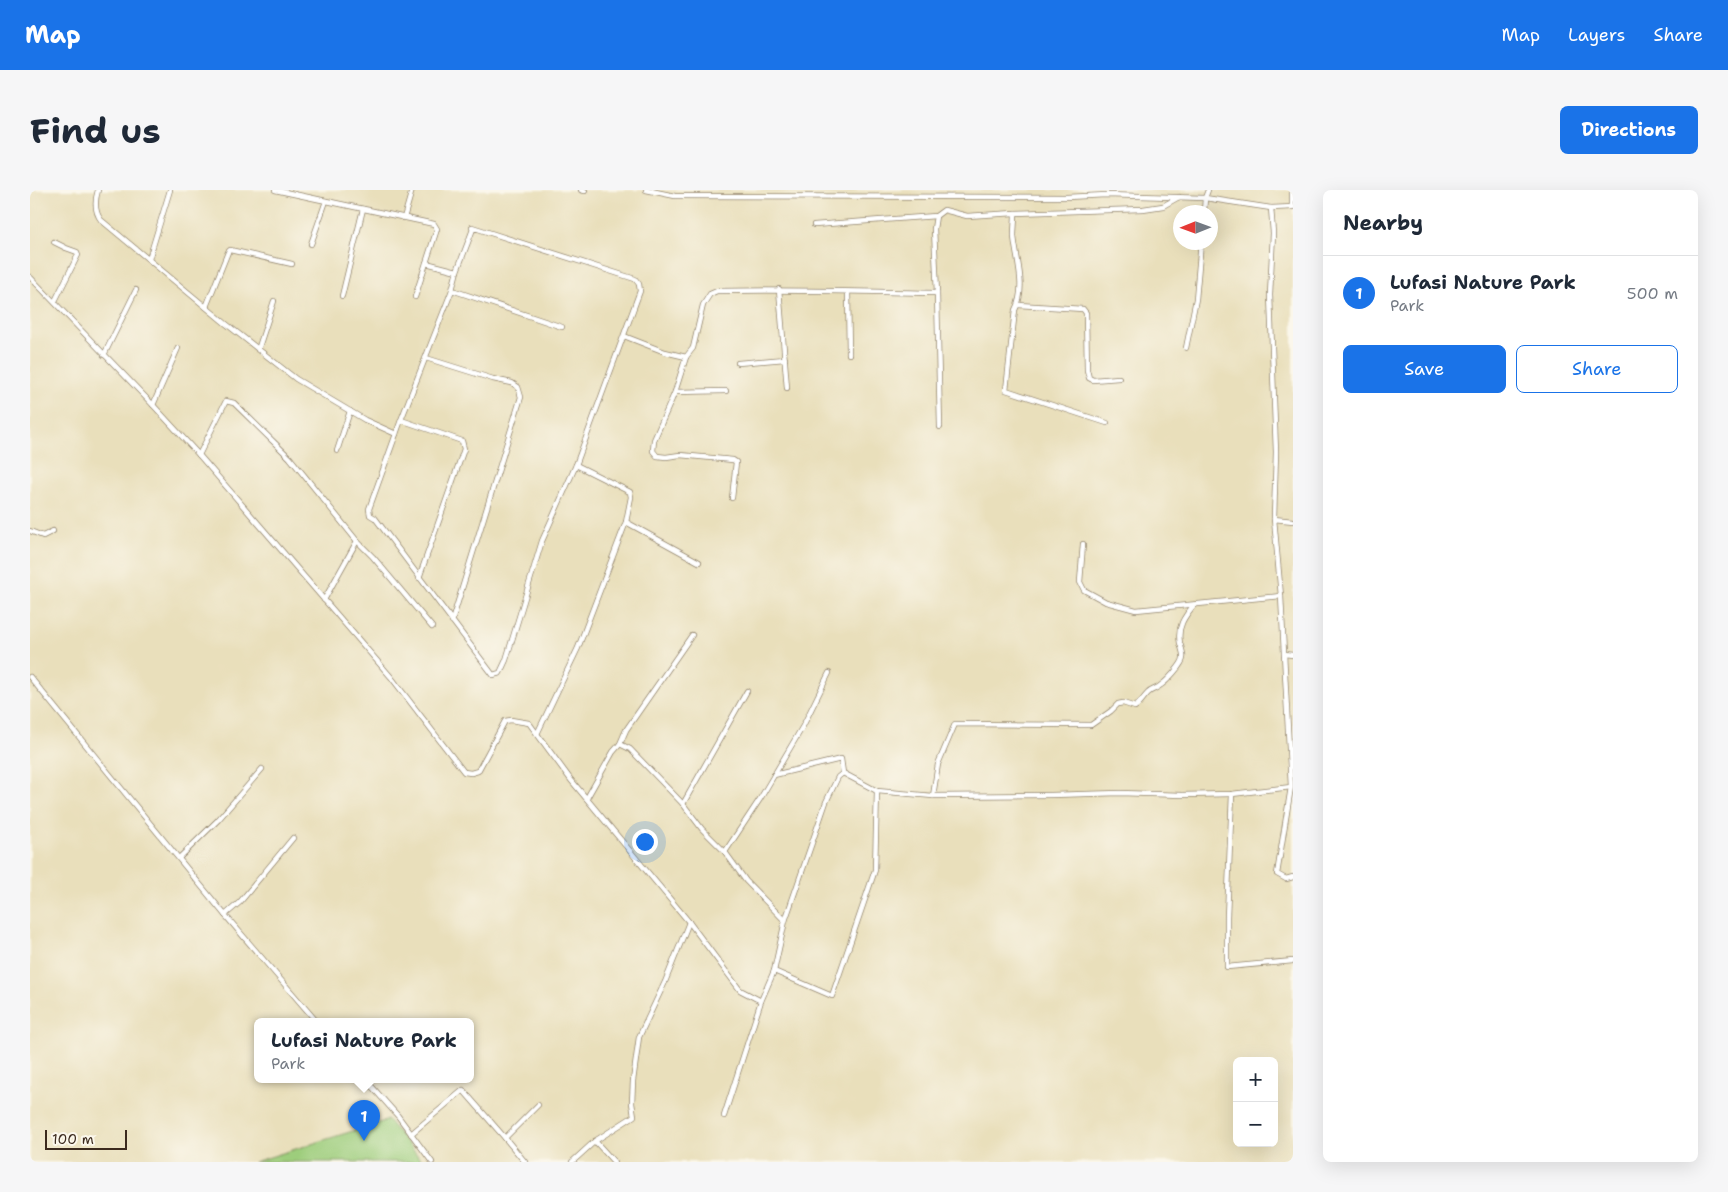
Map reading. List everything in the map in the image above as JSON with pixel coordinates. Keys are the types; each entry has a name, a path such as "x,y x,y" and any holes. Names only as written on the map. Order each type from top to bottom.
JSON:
{"street":[{"path":"98,190 95,200 97,215 258,350 296,379 350,411 396,434"},
{"path":"149,259 170,190"},
{"path":"275,190 434,224 437,229 415,297"},
{"path":"404,218 412,190"},
{"path":"646,190 675,196 814,198 831,196 1067,197 1106,195 1180,197 1205,198 1271,208 1292,206 1292,190"},
{"path":"751,190 751,196"},
{"path":"830,190 831,196"},
{"path":"1204,205 1208,190"},
{"path":"814,225 936,216 944,210 967,216 1143,209 1163,206 1180,197"},
{"path":"311,244 326,201"},
{"path":"1271,208 1273,233 1270,295 1276,452 1274,519 1281,596 1291,787 1277,874 1286,879 1293,877"},
{"path":"342,296 362,209"},
{"path":"1015,213 1014,237 1020,275 1020,301 1015,310 1006,390 1106,423"},
{"path":"936,216 934,229 940,427"},
{"path":"472,227 474,227 635,279 639,284 640,291 576,465 542,541 506,660 500,673 493,675 370,515 369,509 401,420 452,290 456,271 473,229 472,227"},
{"path":"54,242 76,252 78,255 55,301"},
{"path":"206,307 230,250 292,264"},
{"path":"1186,348 1196,299 1200,250"},
{"path":"426,263 456,271"},
{"path":"30,277 55,301 199,455 391,677 464,772 478,771 505,721 511,720 528,723 572,780 689,922 740,990 761,1001"},
{"path":"732,498 736,462 733,460 680,455 657,456 653,451 654,440 675,392 686,357 692,348 703,305 710,294 717,291 779,289 937,293"},
{"path":"779,289 787,388"},
{"path":"104,355 136,290"},
{"path":"452,290 562,327"},
{"path":"848,292 849,354"},
{"path":"258,350 274,301"},
{"path":"1018,305 1083,309 1086,313 1087,370 1089,378 1093,380 1119,378"},
{"path":"624,336 665,352 686,357"},
{"path":"153,405 178,348"},
{"path":"426,358 512,383 518,388 521,397 452,621"},
{"path":"738,363 785,360"},
{"path":"675,392 726,391"},
{"path":"199,455 226,400 234,403 290,458 357,541 373,557 432,627"},
{"path":"337,451 350,411"},
{"path":"401,420 462,441 464,449 419,578"},
{"path":"537,734 578,648 626,522 631,497 630,492 576,465"},
{"path":"1274,519 1293,521"},
{"path":"626,522 699,562"},
{"path":"30,531 43,536 53,531"},
{"path":"324,600 357,541"},
{"path":"1084,544 1080,582 1084,590 1106,602 1136,610 1281,596"},
{"path":"933,796 938,764 955,724 1091,725 1118,704 1123,703 1135,707 1140,704 1150,691 1161,686 1168,679 1182,662 1184,658 1179,638 1180,629 1184,618 1194,605"},
{"path":"587,798 613,752 620,744 626,730 692,635"},
{"path":"1284,654 1293,655"},
{"path":"725,852 803,726 829,673"},
{"path":"30,677 225,915 314,1018"},
{"path":"683,804 747,691"},
{"path":"620,744 630,749 683,804 702,829 725,852 746,881 785,921"},
{"path":"774,775 841,759 843,773"},
{"path":"179,858 218,820 262,769"},
{"path":"843,773 877,791 933,796 1051,796 1120,792 1182,795 1232,794 1291,787"},
{"path":"724,1116 761,1001 774,971 785,921 826,802 838,777 843,773"},
{"path":"774,971 832,996 875,870 877,791"},
{"path":"1232,794 1227,967 1293,961"},
{"path":"225,915 240,902 293,838"},
{"path":"572,1162 595,1141 634,1116 632,1103 633,1081 639,1037 665,982 689,922"},
{"path":"369,1083 398,1116 432,1162"},
{"path":"411,1134 463,1090 524,1162"},
{"path":"505,1138 538,1105"},
{"path":"595,1141 614,1162"}],"green space":[{"path":"388,1120 423,1162 254,1162"}],"place":[{"name":"Lufasi Nature Park","path":"364,1141"}]}
